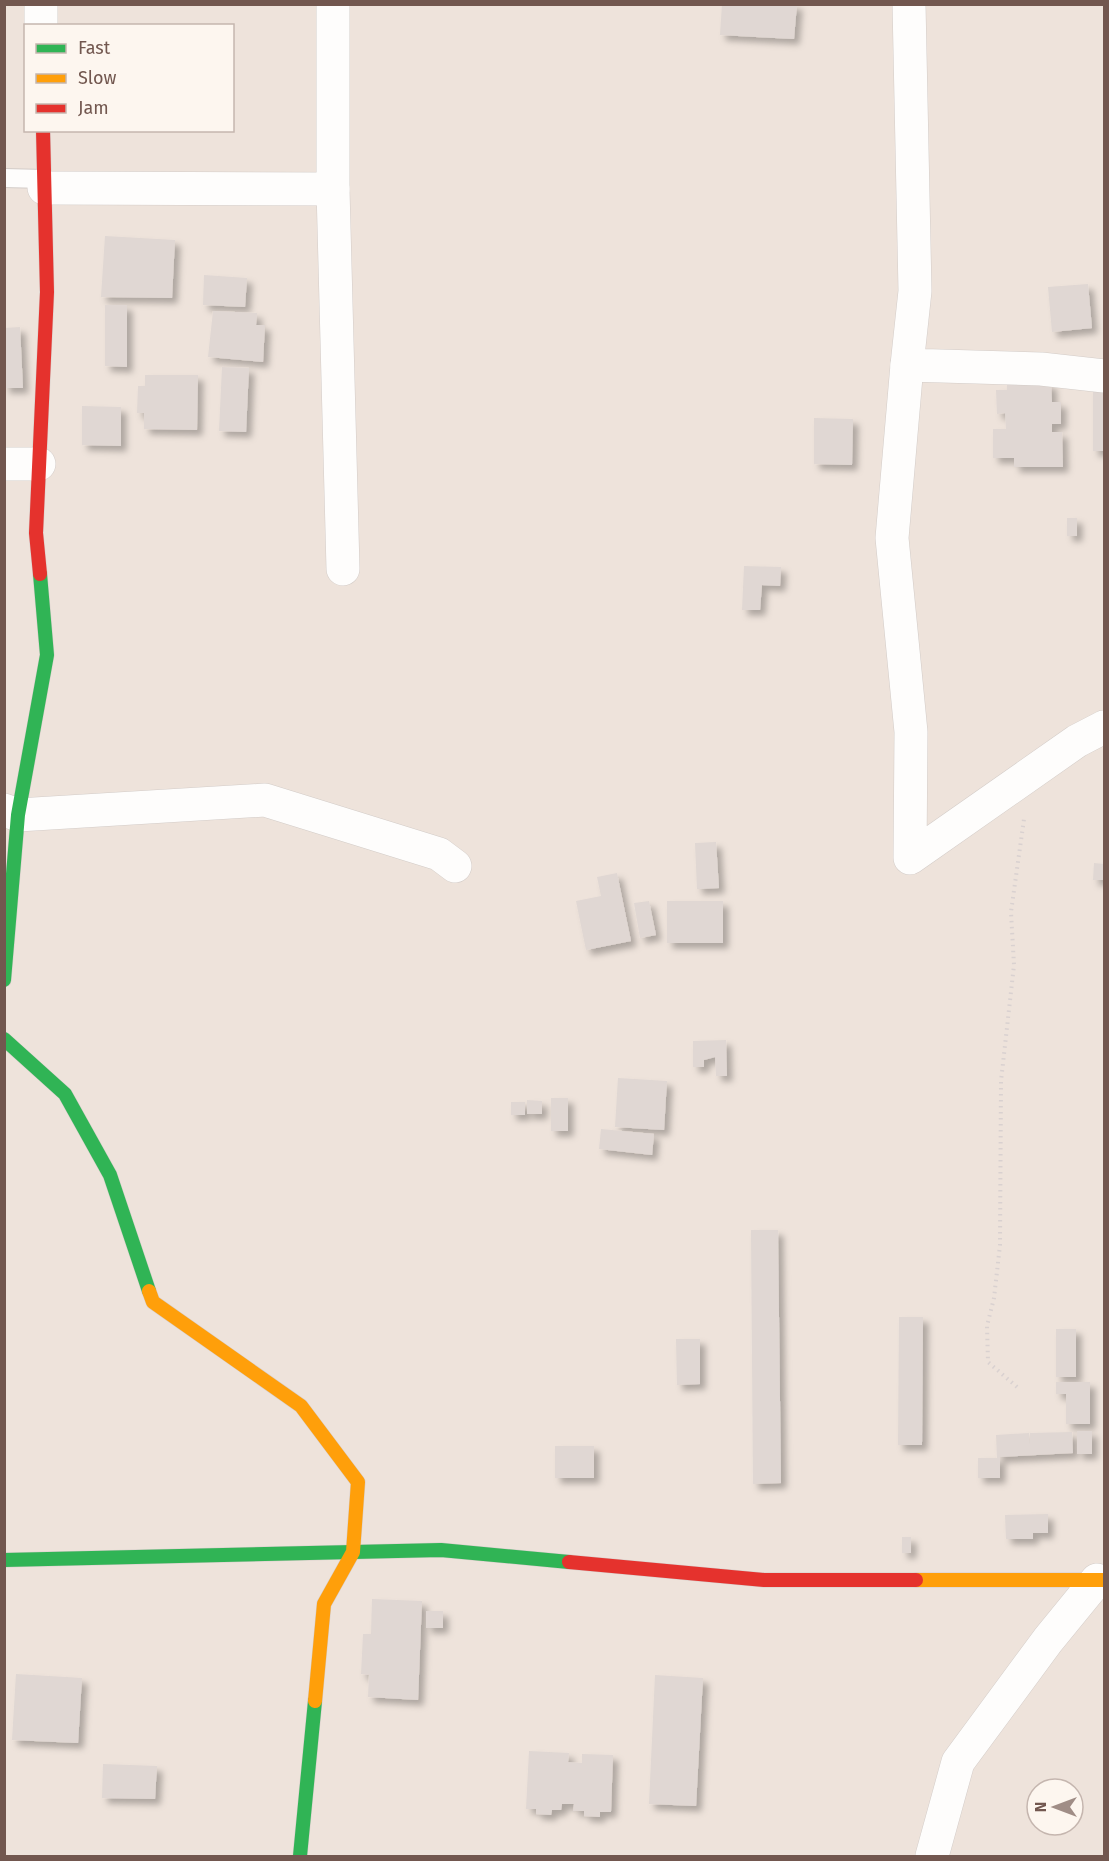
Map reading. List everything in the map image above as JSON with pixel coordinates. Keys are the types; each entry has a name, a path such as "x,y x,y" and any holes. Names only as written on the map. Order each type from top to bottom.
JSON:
{"street":[{"path":"41,4 41,24"},
{"path":"333,4 333,189 343,569"},
{"path":"909,4 915,291 892,538 911,732 910,858 1077,741 1104,727"},
{"path":"4,980 11,813 47,655 36,532 46,292 44,132"},
{"path":"44,184 333,189"},
{"path":"907,366 1041,369 1104,376"},
{"path":"4,464 39,464"},
{"path":"11,813 266,800 439,854 455,866"},
{"path":"4,1039 66,1094 110,1175 153,1302 301,1406 358,1482 353,1552 324,1604 300,1857"},
{"path":"4,1560 441,1550 764,1580 1097,1573"},
{"path":"932,1857 958,1762 1097,1573"}],"lane":[{"path":"4,178 44,184"}],"path":[{"path":"1017,1387 988,1362 987,1326 994,1298 1000,1245 1001,1081 1014,965 1011,912 1021,829 1035,771"}],"shaded area":[{"path":"5,5 1104,5 1104,1856 5,1856"}],"building":[{"path":"722,4 797,4 794,39 720,35"},
{"path":"105,236 175,240 172,298 101,297"},
{"path":"204,275 247,278 245,307 203,305"},
{"path":"1088,284 1092,328 1052,332 1048,287"},
{"path":"105,305 127,305 127,367 105,366"},
{"path":"213,311 257,313 256,325 265,325 263,362 208,357"},
{"path":"20,327 23,388 4,388 4,328"},
{"path":"222,367 249,368 246,432 219,431"},
{"path":"145,375 198,375 197,430 144,429 144,413 137,413 138,386 145,386"},
{"path":"1007,383 1051,383 1052,402 1061,402 1061,424 1052,424 1052,432 1062,432 1063,467 1014,467 1014,458 993,458 993,429 1006,429 1005,413 997,414 996,390 1007,390"},
{"path":"1093,388 1104,388 1104,451 1093,451"},
{"path":"82,406 121,407 121,446 82,445"},
{"path":"814,418 853,419 852,465 814,464"},
{"path":"1067,518 1077,518 1077,536 1067,536"},
{"path":"744,566 781,567 780,586 762,585 760,610 742,610"},
{"path":"716,842 719,888 697,889 695,843"},
{"path":"1094,863 1104,864 1104,880 1093,880"},
{"path":"617,873 631,941 586,950 576,901 601,896 597,877"},
{"path":"649,901 656,935 640,938 634,903"},
{"path":"667,901 723,901 723,943 667,943"},
{"path":"726,1040 727,1076 716,1076 715,1057 704,1060 704,1067 693,1067 693,1041"},
{"path":"618,1078 667,1081 664,1130 615,1127"},
{"path":"551,1098 568,1098 568,1131 551,1131"},
{"path":"527,1100 542,1101 542,1114 527,1114"},
{"path":"511,1102 525,1102 525,1115 511,1115"},
{"path":"601,1129 654,1134 652,1155 599,1149"},
{"path":"751,1230 778,1230 781,1483 753,1484"},
{"path":"899,1317 923,1317 922,1445 898,1445"},
{"path":"1056,1329 1076,1329 1076,1377 1056,1377"},
{"path":"676,1339 700,1339 700,1384 677,1385"},
{"path":"1056,1382 1090,1382 1090,1424 1066,1424 1066,1394 1056,1394"},
{"path":"1077,1431 1092,1431 1092,1454 1077,1454"},
{"path":"1072,1432 1073,1453 1000,1457 1000,1478 978,1478 978,1458 997,1458 996,1435 1029,1433 1030,1444 1030,1433"},
{"path":"555,1446 594,1446 594,1478 555,1478"},
{"path":"1048,1514 1048,1533 1033,1533 1033,1539 1006,1539 1005,1515"},
{"path":"902,1537 911,1537 911,1553 902,1553"},
{"path":"372,1599 422,1601 418,1700 368,1697 369,1675 361,1674 363,1634 371,1634"},
{"path":"426,1611 443,1611 443,1628 426,1628"},
{"path":"16,1674 82,1678 78,1743 12,1740"},
{"path":"655,1675 703,1678 696,1806 649,1804"},
{"path":"529,1751 569,1753 568,1762 582,1763 582,1754 613,1755 611,1812 600,1812 600,1817 584,1816 584,1811 573,1811 574,1804 562,1804 561,1810 552,1810 551,1815 536,1814 536,1809 526,1809"},
{"path":"103,1764 157,1766 155,1799 102,1798"}],"traffic: fast":[{"path":"4,980 18,815 47,655 40,574"},
{"path":"4,1039 65,1094 110,1175 149,1291"},
{"path":"4,1560 441,1550 569,1562"},
{"path":"300,1856 315,1701"}],"traffic: slow":[{"path":"149,1291 153,1302 301,1406 358,1482 353,1552 324,1604 315,1701"},
{"path":"916,1580 1104,1580"}],"traffic: jam":[{"path":"40,574 36,533 47,292 43,132"},
{"path":"569,1562 764,1580 916,1580"}]}
